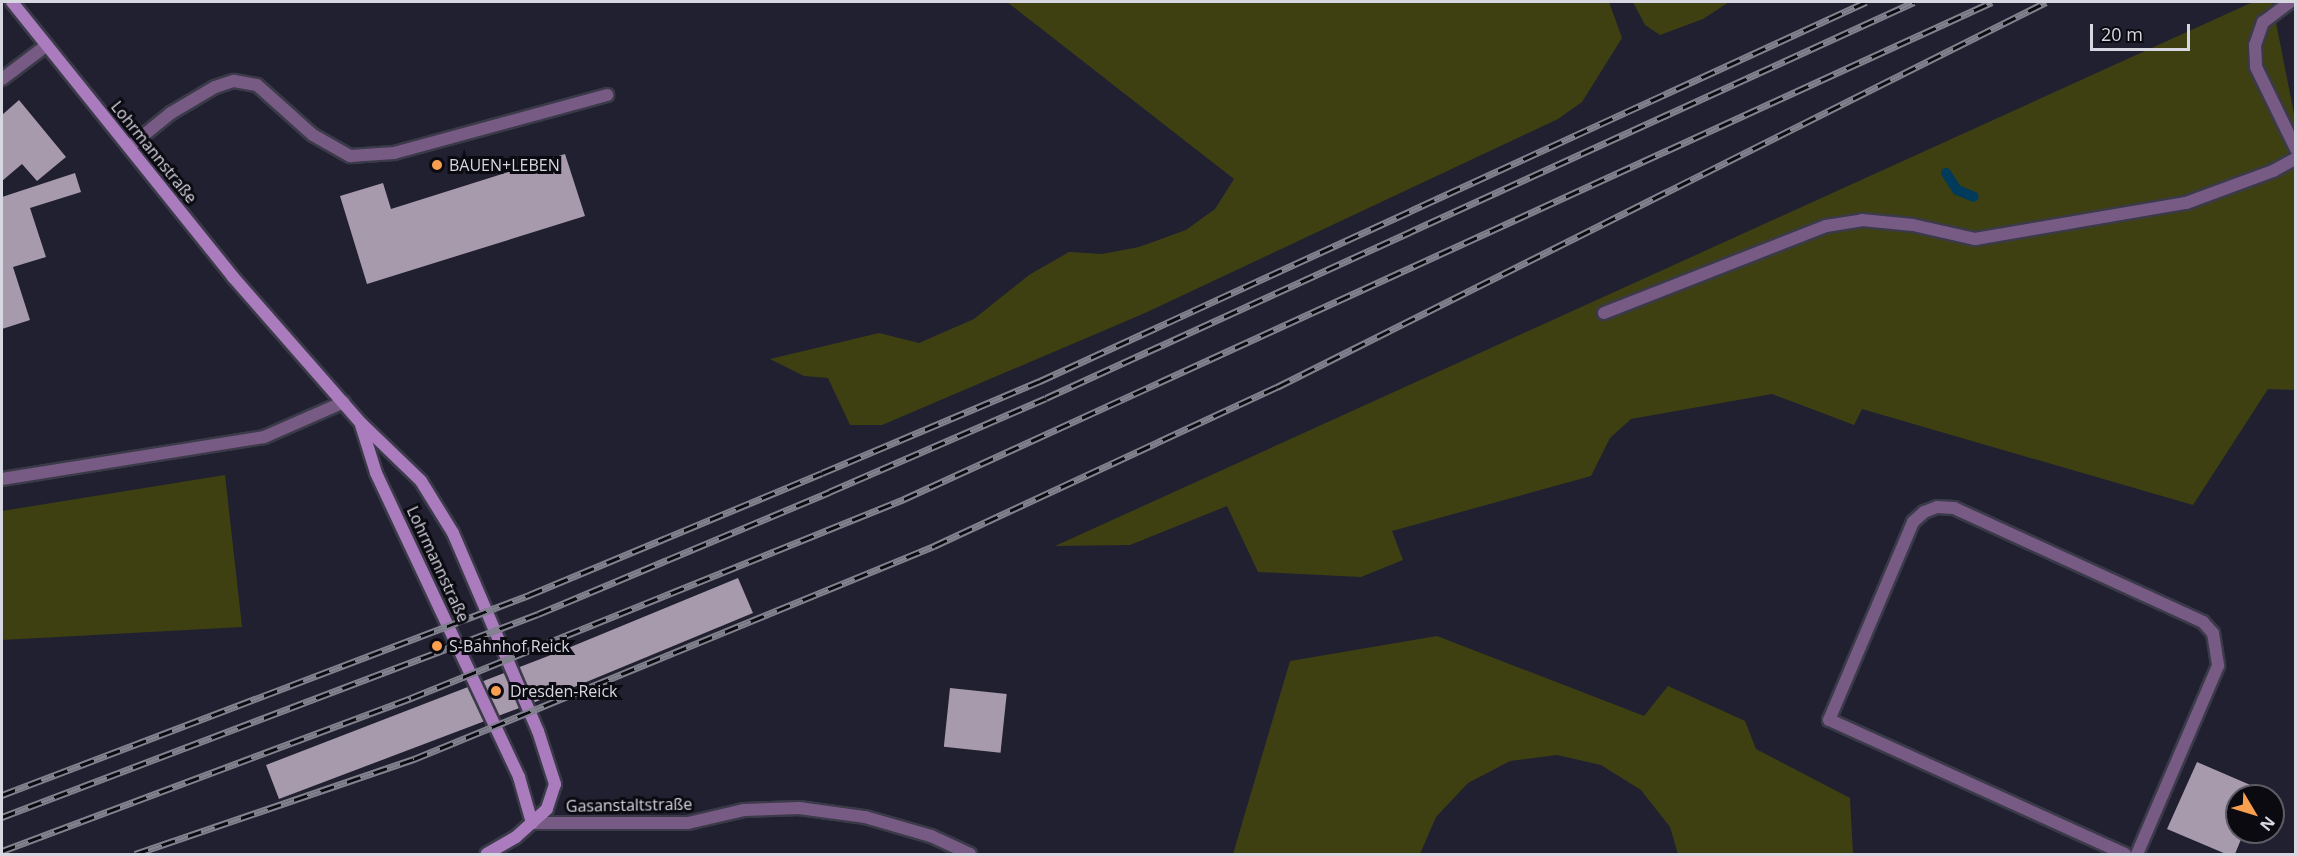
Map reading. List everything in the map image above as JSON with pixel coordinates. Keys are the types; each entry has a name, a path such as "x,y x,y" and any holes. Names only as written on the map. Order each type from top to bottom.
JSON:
{"street":[{"name":"Lohrmannstraße","path":"12,2 233,277 361,423 421,481 453,533 538,731 555,784 547,809 531,823 519,777 376,473 361,423"},
{"path":"2290,2 2263,22 2255,45 2256,67 2295,150"},
{"path":"2,79 47,45"},
{"path":"129,147 171,113 214,87 234,81 257,85 313,135 350,156 394,153 607,95"},
{"path":"1604,313 1826,226 1862,220 1913,225 1975,239 2186,202 2273,171 2295,158"},
{"path":"2,479 264,436 344,402"},
{"path":"2125,855 1829,720 1912,522 1924,512 1937,507 1954,508 2203,622 2213,633 2218,666 2137,855"},
{"name":"Gasanstaltstraße","path":"531,823 688,823 744,810 799,808 865,817 931,836 970,855"},
{"path":"486,855 531,823"}],"shaded area":[{"path":"1007,2 1609,2 1622,38 1582,102 1558,119 1145,313 882,425 850,425 828,378 804,376 770,359 879,333 919,343 974,319 1029,275 1069,252 1102,254 1139,247 1186,230 1215,209 1234,179"},
{"path":"1633,2 1729,2 1703,19 1660,35 1645,25"},
{"path":"2253,2 2272,2 2295,119 2295,390 2268,389 2193,505 1862,409 1854,425 1772,394 1631,419 1610,438 1591,476 1392,531 1403,560 1361,577 1258,572 1227,506 1130,545 1055,546"},
{"path":"225,475 242,627 2,640 2,511"},
{"path":"1437,636 1644,716 1668,686 1745,721 1756,749 1850,798 1853,854 1678,854 1670,827 1641,790 1601,765 1557,755 1510,761 1468,783 1436,817 1420,854 1233,854 1290,661"}],"building":[{"path":"19,100 66,157 37,181 22,164 2,181 2,115"},
{"path":"565,154 585,216 367,284 340,196 383,183 391,209"},
{"path":"75,173 81,192 30,208 46,257 13,267 30,320 2,329 2,197"},
{"path":"738,578 753,613 567,690 279,799 266,765 556,653"},
{"path":"950,688 1007,694 1001,753 944,747"},
{"path":"2197,762 2248,784 2225,784 2225,844 2239,844 2235,854 2226,854 2167,829"}],"waterway":[{"path":"1946,173 1957,190 1974,197"}],"railway":[{"path":"2,795 529,595 1040,381 1866,2"},
{"path":"2,817 538,614 829,492 1046,398 1914,2"},
{"path":"2,851 411,698 904,499 1992,2"},
{"path":"135,854 414,759 934,546 1277,387 2046,2"}],"place":[{"name":"BAUEN+LEBEN","path":"437,165"},
{"name":"S-Bahnhof Reick","path":"437,646"},
{"name":"Dresden-Reick","path":"496,691"}]}
